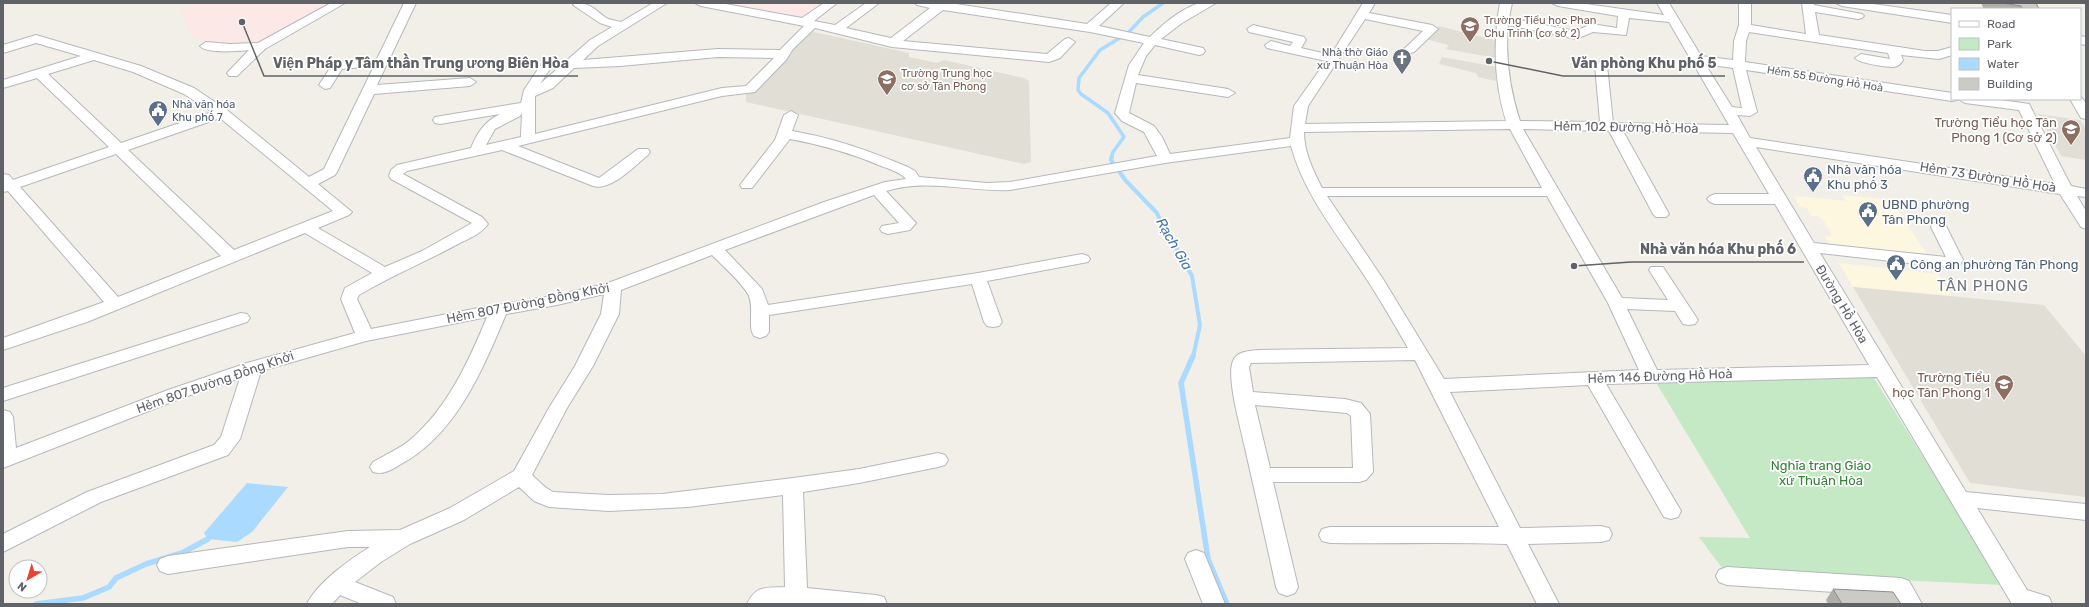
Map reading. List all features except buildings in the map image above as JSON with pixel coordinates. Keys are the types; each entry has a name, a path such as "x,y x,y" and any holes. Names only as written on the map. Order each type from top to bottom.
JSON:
{"street":[{"path":"232,73 261,46 339,3"},
{"path":"308,183 330,172 410,3"},
{"path":"477,151 484,131 528,102 594,43 661,3"},
{"path":"701,3 808,23 892,43 1049,58 1056,55 1069,42"},
{"path":"365,336 349,299 352,292 384,274 428,254 476,228 480,224 477,220 405,182 396,176 396,173 409,165 528,140 715,93 750,88 783,54 808,23 832,3"},
{"path":"836,30 873,3"},
{"path":"921,3 1090,28 1199,51"},
{"path":"1090,28 1118,3"},
{"path":"1210,3 1174,21 1139,57 1131,78 1122,114 1126,118 1140,123 1150,131 1155,137 1165,159 1297,134"},
{"path":"1506,3 1502,20 1501,54 1505,93 1514,125 1616,303 1651,376"},
{"path":"1558,3 1624,14 1672,19"},
{"name":"Đường Hồ Hòa","path":"1663,3 1698,59 1741,135 1882,371 2022,600"},
{"path":"1727,111 1750,112 1740,66 1740,41 1744,28 1745,3"},
{"path":"1842,3 1951,19"},
{"path":"579,5 592,11 604,21 621,26"},
{"path":"892,43 942,5"},
{"path":"1813,38 1808,6 1886,21 1885,10"},
{"path":"1410,49 1432,29 1366,9 1334,59 1306,96 1299,114 1297,134 1304,166 1317,192 1375,279 1420,354 1548,604"},
{"path":"1502,20 1576,35 1592,28 1622,32 1624,14"},
{"path":"1744,28 1935,56 1951,51"},
{"path":"1253,29 1300,40 1293,50"},
{"path":"3,49 36,39 137,69 177,85 222,113 344,212 115,304 49,329 3,344"},
{"path":"1270,45 1334,59"},
{"path":"206,46 230,48 261,46"},
{"path":"1861,58 1893,63 1897,60 1893,50"},
{"path":"570,64 620,62 718,53 783,54"},
{"path":"3,84 95,56"},
{"name":"Hẻm 55 Đường Hồ Hoà","path":"1698,59 1951,97"},
{"path":"325,84 334,68 338,65 382,62"},
{"path":"1601,65 1610,127 1661,214"},
{"path":"528,140 528,102 531,87 544,69"},
{"path":"39,73 232,257"},
{"path":"1131,78 1228,93"},
{"path":"369,90 470,82"},
{"path":"1972,100 2024,107 2066,189 2086,224"},
{"path":"2078,100 2086,114"},
{"path":"440,120 528,102"},
{"path":"115,304 6,183 118,148 222,113"},
{"path":"747,185 777,148 785,134 791,115"},
{"name":"Hẻm 102 Đường Hồ Hoà","path":"1297,134 1514,125 1610,127 1741,135"},
{"path":"785,134 825,141 853,149 903,170 910,174 915,182"},
{"name":"Hẻm 73 Đường Hồ Hoà","path":"1741,135 2086,193"},
{"path":"503,145 598,183 605,181 643,152"},
{"name":"Hẻm 807 Đường Đồng Khởi","path":"5,460 175,394 313,349 365,336 558,300 613,287 829,205 890,185 915,182 1010,186 1165,159"},
{"path":"877,190 908,223 904,228 888,229"},
{"path":"1317,192 1552,192"},
{"path":"1715,199 1780,199"},
{"path":"306,227 384,274"},
{"path":"1808,247 1953,263 1955,260 1940,227"},
{"path":"715,248 756,293 762,312 760,332"},
{"path":"762,312 978,278 1082,259"},
{"path":"1657,270 1689,320"},
{"path":"978,278 993,322"},
{"path":"318,604 337,584 358,566 402,538 457,514 522,476 558,408 584,366 610,314 613,287"},
{"path":"1616,303 1679,306"},
{"path":"380,467 416,446 431,432 448,410 481,353 499,310"},
{"path":"3,395 241,318"},
{"path":"1287,587 1260,475 1244,398 1240,367 1242,360 1247,357 1420,354"},
{"path":"3,544 94,497 221,450 230,439 253,368"},
{"name":"Hẻm 146 Đường Hồ Hoà","path":"1437,386 1651,376 1882,371"},
{"path":"1594,378 1671,511"},
{"path":"1244,398 1345,405 1354,408 1360,414 1363,472 1359,475 1260,475"},
{"path":"3,417 5,460"},
{"path":"522,476 535,490 548,499 596,503 641,503 693,499 793,486 859,476 938,460"},
{"path":"793,486 796,596"},
{"path":"1960,499 2086,512"},
{"path":"1330,534 1513,536 1600,534"},
{"path":"168,565 348,539 402,538"},
{"path":"1196,559 1214,604"},
{"path":"1727,576 1901,587 1911,604"},
{"path":"337,584 385,604"},
{"path":"758,604 764,597 796,596 876,604"},
{"path":"2022,600 2041,604"}],"shaded area":[{"path":"195,3 330,3 258,44 210,45 192,36 181,10"},
{"path":"722,3 826,3 803,18 793,18"},
{"name":"Trường Tiểu học Phan Chu Trinh (cơ sở 2)","path":"1439,26 1498,41 1497,58 1446,49 1449,45 1425,39"},
{"name":"Trường Trung học cơ sở Tân Phong","path":"814,32 909,53 909,57 937,63 944,60 1024,78 1029,81 1031,162 1024,164 746,102 746,90 752,89 791,53 788,50 806,33"},
{"path":"1442,57 1497,67 1496,81 1478,77 1476,73 1439,64"},
{"name":"Trường Tiểu học Tân Phong 1 (Cơ sở 2)","path":"2038,114 2080,120 2086,129 2086,160 2061,156"},
{"name":"UBND phường Tân Phong","path":"1842,195 1891,200 1930,259 1832,247 1825,236 1831,236 1831,234 1824,221 1818,216 1811,216 1807,208 1800,207 1794,196 1846,201"},
{"name":"Công an phường Tân Phong","path":"1839,263 1938,274 1952,296 1853,287"},
{"name":"Trường Tiểu học Tân Phong 1","path":"1853,287 2044,305 2086,356 2086,497 1970,483"}],"green space":[{"name":"Nghĩa trang Giáo xứ Thuận Hòa","path":"1872,375 2003,585 1725,572 1699,537 1750,538 1655,381"}],"water":[{"path":"247,483 288,487 252,532 237,542 208,539 204,533"}],"waterway":[{"name":"Rạch Gia","path":"1111,158 1113,152 1124,137 1108,113 1081,94 1078,90 1079,78 1100,50 1128,33 1143,17 1163,3"},
{"name":"Rạch Gia","path":"1112,157 1111,160 1126,181 1156,212 1192,276 1200,325 1193,357"},
{"name":"Rạch Gia","path":"1193,356 1181,383 1208,559 1227,604"},
{"path":"36,604 83,598 109,587 116,578 146,564 182,553 208,539"}],"place":[{"name":"Viện Pháp y Tâm thần Trung ương Biên Hòa","path":"242,22"},
{"name":"Trường Tiểu học Phan Chu Trinh (cơ sở 2)","path":"1470,43"},
{"name":"Văn phòng Khu phố 5","path":"1489,61"},
{"name":"Nhà thờ Giáo xứ Thuận Hòa","path":"1402,75"},
{"name":"Trường Trung học cơ sở Tân Phong","path":"887,96"},
{"name":"Nhà văn hóa Khu phố 7","path":"158,127"},
{"name":"Trường Tiểu học Tân Phong 1 (Cơ sở 2)","path":"2071,146"},
{"name":"Nhà văn hóa Khu phố 3","path":"1813,193"},
{"name":"UBND phường Tân Phong","path":"1868,228"},
{"name":"Nhà văn hóa Khu phố 6","path":"1574,266"},
{"name":"Công an phường Tân Phong","path":"1896,281"},
{"name":"Trường Tiểu học Tân Phong 1","path":"2004,401"}],"district":[{"name":"TÂN PHONG","path":"1983,286"}]}
